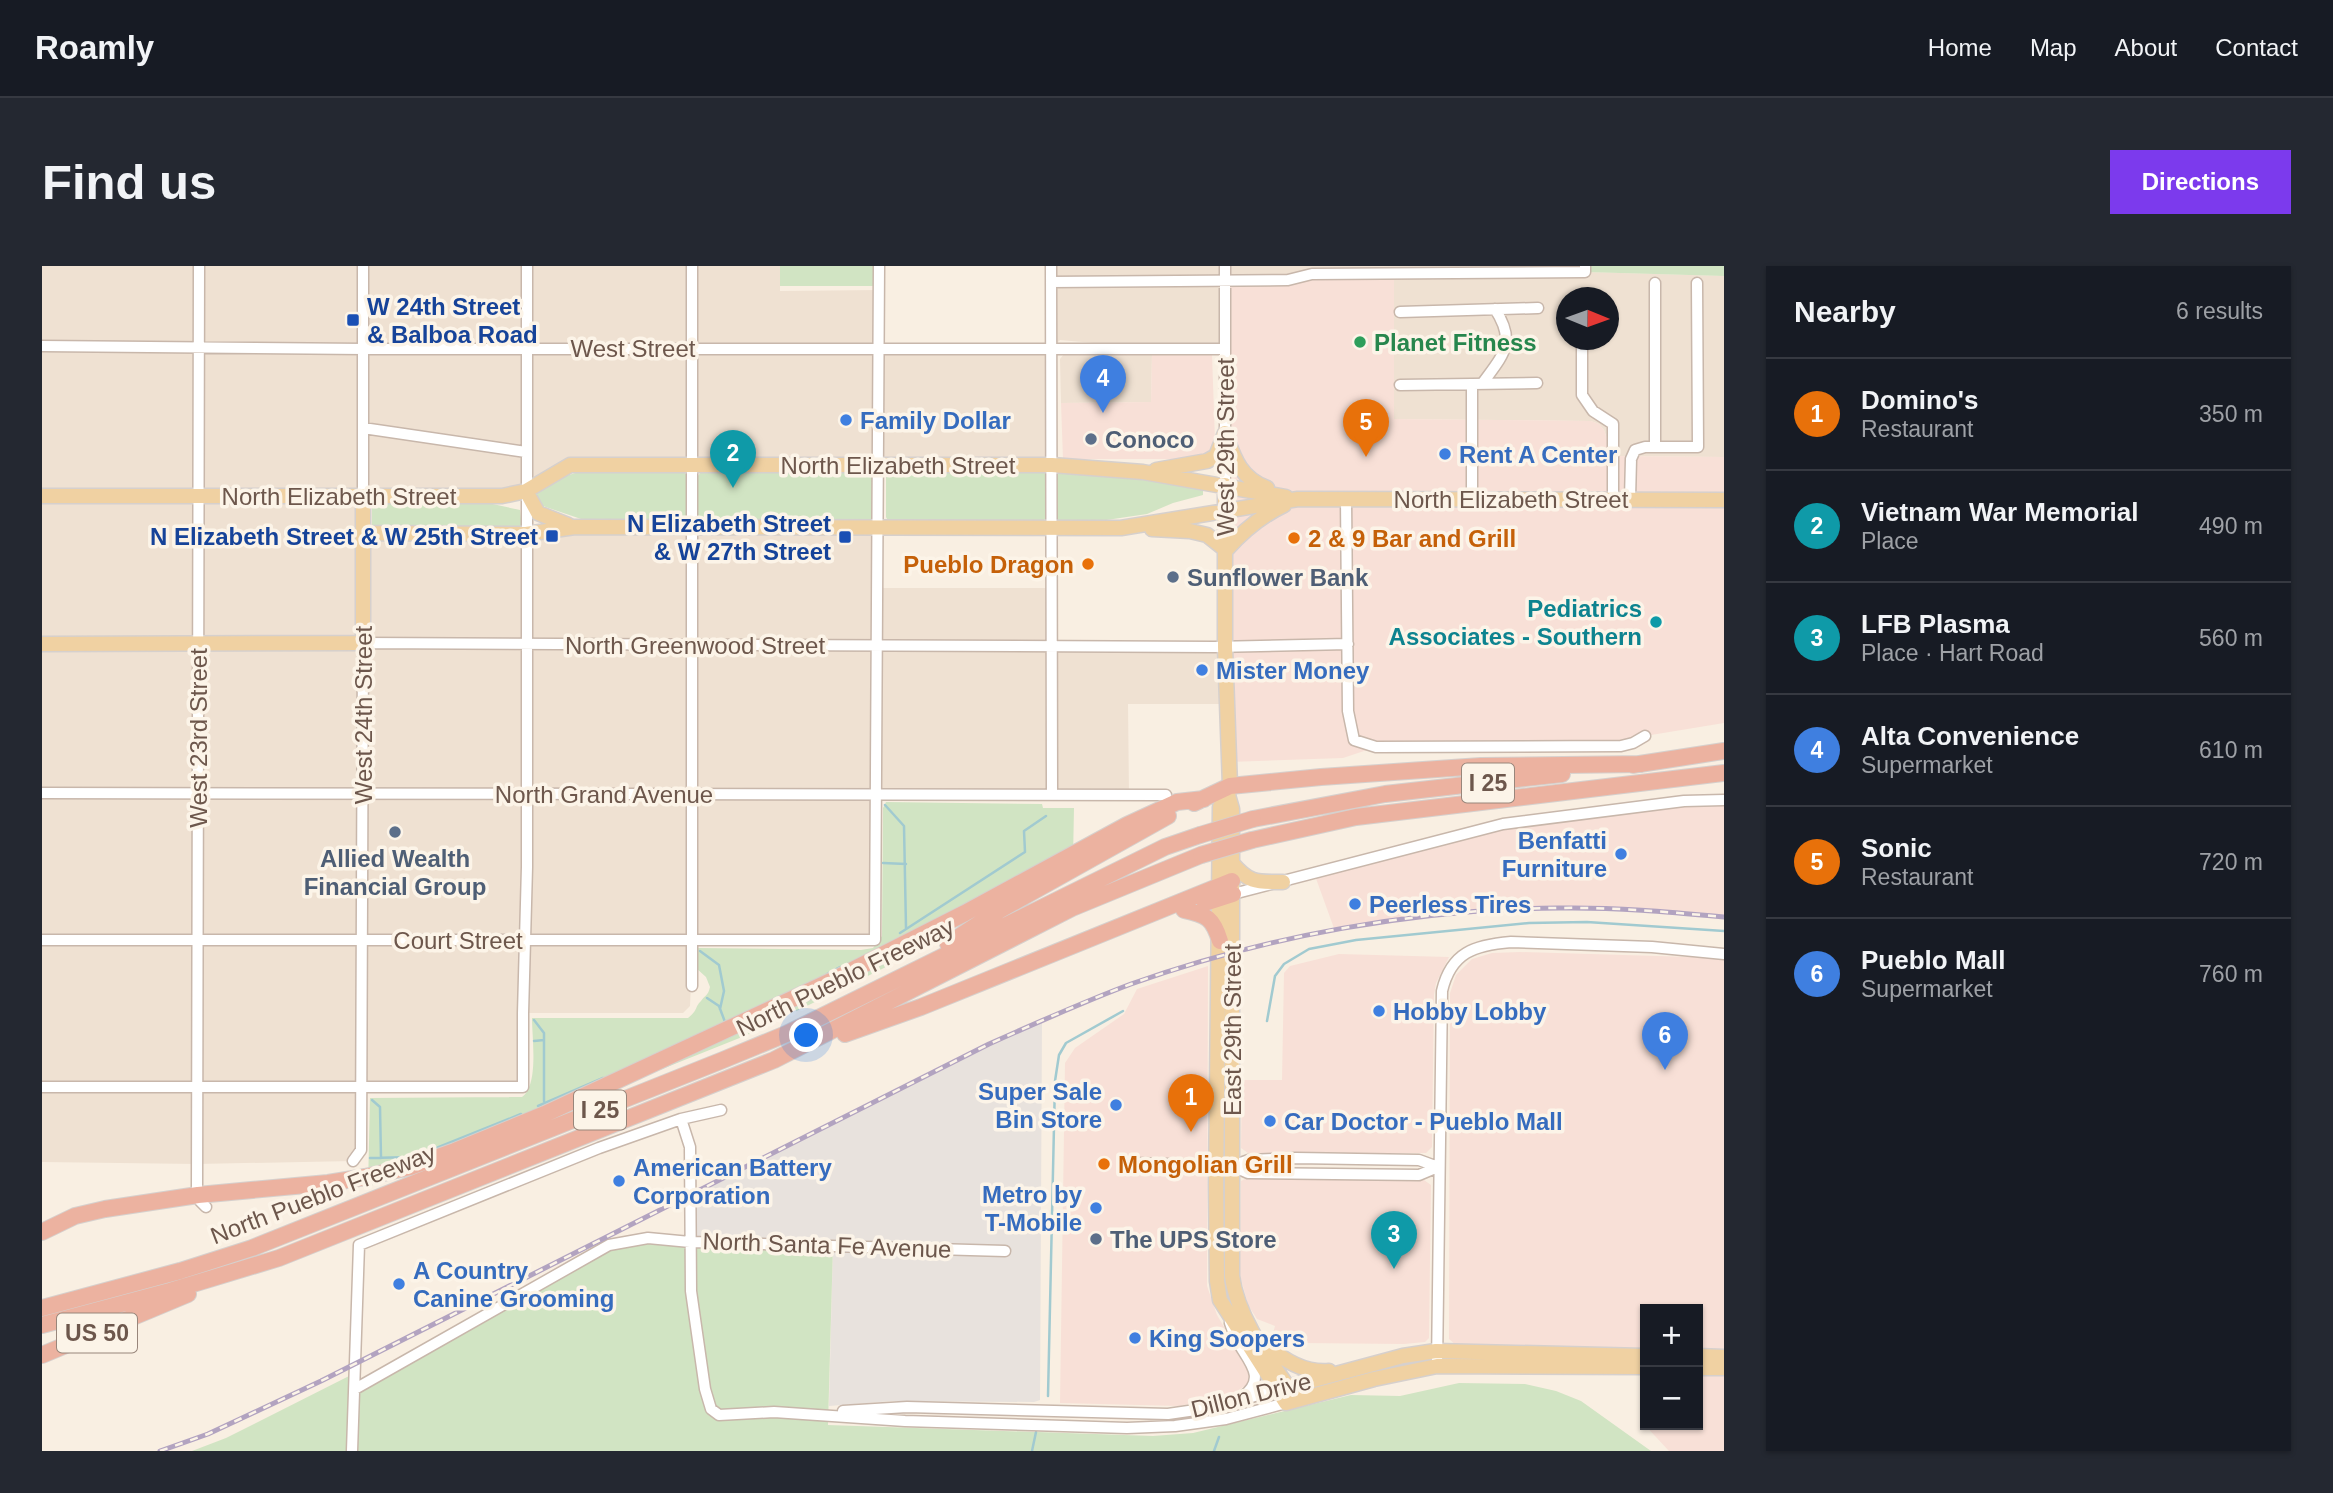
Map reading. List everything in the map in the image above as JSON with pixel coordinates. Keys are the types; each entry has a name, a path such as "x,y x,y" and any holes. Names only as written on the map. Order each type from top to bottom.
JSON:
{"highway":[{"name":"North Pueblo Freeway","path":"42,1308 220,1259 304,1228 786,1034 1165,847 1200,835 1253,819 1385,794 1642,764 1724,751"},
{"path":"890,981 1000,910 1176,812 1229,791 1321,777 1468,767 1642,764"},
{"name":"North Pueblo Freeway","path":"42,1325 237,1273 279,1258 774,1060 1072,908 1201,855 1252,840 1368,815 1724,774"},
{"path":"42,1231 75,1216 105,1209 202,1201 365,1177 410,1167 455,1151 579,1099 833,979 965,913 1127,825 1177,803 1204,799"},
{"path":"1132,922 1184,911 1226,890"},
{"path":"774,1060 921,1007 1132,922 1226,890"},
{"path":"1184,911 1203,914 1216,928 1220,941"},
{"name":"US 50","path":"42,1355 237,1273"}],"main road":[{"path":"1143,472 1207,461 1216,456 1225,433"},
{"path":"1225,433 1237,466 1248,478 1259,485 1298,499"},
{"name":"North Elizabeth Street","path":"42,496 502,496 526,491 570,465 1052,465 1143,472 1298,499"},
{"name":"West 29th Street","path":"1217,1166 1220,941 1226,890 1233,863 1225,647 1225,485"},
{"path":"526,491 538,513 575,527"},
{"name":"West 24th Street","path":"363,496 363,643"},
{"name":"North Elizabeth Street","path":"363,533 526,534 575,527 1127,528 1298,499 1724,500"},
{"path":"1127,528 1190,531 1207,535 1226,551 1241,534 1269,512 1298,499"},
{"name":"North Greenwood Street","path":"42,644 363,643"},
{"name":"West 29th Street","path":"1226,890 1220,807 1229,791"},
{"path":"1233,863 1244,876 1258,882 1283,881"},
{"name":"East 29th Street","path":"1226,890 1232,1276 1234,1293 1283,1388"},
{"name":"East 29th Street","path":"1217,1166 1217,1281 1220,1300 1225,1311 1292,1402"},
{"path":"1254,1334 1285,1361 1301,1368 1321,1371 1358,1367"},
{"name":"Dillon Drive","path":"1283,1388 1404,1356 1640,1367"},
{"name":"Dillon Drive","path":"1292,1402 1436,1359 1640,1356"},
{"path":"1703,1356 1724,1357"},
{"path":"1703,1368 1724,1368"}],"street":[{"name":"West 23rd Street","path":"199,266 197,1088 202,1201"},
{"name":"West 24th Street","path":"363,266 363,496"},
{"path":"42,1087 523,1087 527,794 527,266"},
{"path":"692,266 692,986"},
{"path":"877,794 879,266"},
{"path":"1051,266 1052,795"},
{"name":"West 29th Street","path":"1225,266 1225,485"},
{"path":"1051,282 1288,280 1311,274 1585,269"},
{"path":"1655,283 1655,446"},
{"path":"1630,499 1630,459 1635,450 1655,446 1698,447 1698,283"},
{"path":"1400,312 1538,308"},
{"path":"1472,499 1477,384 1503,355 1506,343 1506,326 1495,309"},
{"name":"West Street","path":"42,346 363,349 1225,349"},
{"path":"1582,350 1582,394 1593,411 1613,424 1614,499"},
{"path":"1400,385 1538,383"},
{"path":"363,428 526,452"},
{"path":"1346,499 1348,711 1354,740 1376,747 1620,746 1645,736"},
{"name":"West 24th Street","path":"353,1161 361,1150 363,643"},
{"name":"North Greenwood Street","path":"363,643 1225,647 1349,644"},
{"name":"North Grand Avenue","path":"42,793 1166,795"},
{"name":"Court Street","path":"42,940 875,940 877,794"},
{"path":"1226,890 1283,881 1503,824 1681,801 1724,800"},
{"path":"1436,1359 1442,991 1445,977 1455,962 1470,950 1488,944 1511,942 1640,946 1724,954"},
{"path":"352,1451 359,1245 599,1148 681,1119 721,1110"},
{"name":"North Santa Fe Avenue","path":"681,1119 690,1147 690,1242 1005,1251"},
{"path":"1283,1173 1299,1166 1330,1166 1335,1164 1336,1158"},
{"path":"1134,1163 1232,1166 1249,1160 1336,1158 1419,1160 1438,1167"},
{"path":"1344,1174 1348,1166 1377,1159"},
{"path":"1232,1166 1248,1173 1419,1175 1438,1167"},
{"path":"355,1389 609,1245 648,1238 690,1242"},
{"name":"Dillon Drive","path":"690,1242 691,1291 705,1389 711,1409 719,1415 774,1412 905,1421 1127,1428 1175,1426 1226,1419 1292,1402"},
{"path":"1225,1311 1236,1339 1252,1363 1255,1377 1250,1392 1237,1401"},
{"name":"Dillon Drive","path":"813,1414 898,1407 1168,1414 1223,1406 1283,1388"}],"shaded area":[{"path":"42,266 780,266 780,291 879,290 879,347 1051,348 1051,266 1585,266 1585,272 1724,276 1724,457 1613,456 1604,430 1591,421 1394,419 1394,274 1225,349 1161,349 1060,340 1052,348 1052,465 571,465 526,491 363,496 363,533 878,528 878,588 1052,588 1053,646 1225,647 1227,704 1128,704 1129,795 877,794 875,940 693,940 690,1006 683,1013 523,1013 523,1087 363,1087 361,1150 353,1161 197,1164 42,1162"},
{"path":"1394,273 1394,419 1591,421 1604,430 1613,456 1724,457 1724,723 1645,736 1633,743 1376,747 1343,758 1229,762 1225,280"},
{"path":"1064,354 1152,354 1151,402 1061,403 1060,359"},
{"path":"1152,354 1212,354 1215,441 1212,449 1206,455 1178,459 1063,459 1061,403 1151,402"},
{"path":"1724,800 1724,917 1649,910 1559,908 1400,920 1335,931 1314,873 1503,824"},
{"path":"1492,953 1724,958 1724,1349 1703,1349 1703,1304 1640,1304 1640,1348 1457,1346 1449,1339 1450,993 1456,975 1472,959"},
{"path":"1339,954 1449,957 1436,983 1434,995 1432,1147 1426,1153 1248,1153 1241,1148 1242,1080 1282,1080 1284,973 1290,966"},
{"path":"1208,966 1207,1286 1217,1315 1244,1361 1249,1376 1248,1384 1229,1396 1179,1406 1060,1403 1065,1063 1075,1048 1124,1014 1137,989"},
{"path":"1042,1020 1040,1400 892,1401 829,1406 833,1245 690,1242 691,1194"},
{"path":"1249,1177 1424,1180 1431,1185 1429,1338 1425,1342 1404,1344 1300,1343 1273,1333 1275,1326 1257,1319 1248,1305 1240,1275 1241,1181"},
{"path":"1703,1374 1724,1374 1724,1451 1669,1451 1649,1430 1703,1430"}],"green space":[{"path":"780,266 873,266 873,286 780,286"},
{"path":"1585,266 1724,266 1724,276 1585,272"},
{"path":"682,471 687,475 684,521 584,520 537,504 535,493 574,473"},
{"path":"702,471 871,472 874,477 872,520 701,521 697,516 697,477"},
{"path":"892,471 1043,471 1047,476 1046,518 1042,522 888,521 886,476"},
{"path":"1059,472 1091,472 1203,486 1203,495 1147,514 1093,522 1059,521"},
{"path":"376,503 488,503 520,510 522,528 372,529 372,506"},
{"path":"886,802 1042,804 1043,808 1074,808 1073,859 884,968 752,1033 368,1187 370,1098 522,1097 531,1082 533,1072 532,1018 688,1018 710,987 706,977 696,968 698,948 873,948 882,936 883,808"},
{"path":"648,1238 833,1245 828,1425 1153,1436 1193,1433 1351,1395 1400,1396 1459,1383 1525,1384 1556,1391 1581,1401 1651,1451 192,1451 226,1438 355,1373 355,1388 609,1245"}],"waterway":[{"path":"885,805 904,826 906,928"},
{"path":"900,933 1025,852 1024,831 1046,816"},
{"path":"883,863 906,864"},
{"path":"1267,1021 1275,976 1284,964 1309,949 1356,940 1529,923 1587,922 1724,931"},
{"path":"700,951 719,965 724,991 720,1009"},
{"path":"827,974 840,967"},
{"path":"707,998 719,1006 725,1022"},
{"path":"1048,1396 1055,1081 1059,1055 1066,1043 1123,1011"},
{"path":"534,1020 544,1033 544,1101"},
{"path":"534,1041 544,1040"},
{"path":"538,1106 603,1078"},
{"path":"372,1100 380,1107 381,1158"},
{"path":"370,1158 414,1157 521,1114"},
{"path":"1032,1451 1036,1432"},
{"path":"1214,1451 1219,1437"}],"railway":[{"path":"160,1451 208,1434 321,1381 989,1044 1131,984 1235,952 1288,939 1396,920 1505,910 1580,908 1724,917"}],"place":[{"name":"W 24th Street & Balboa Road","path":"353,320"},
{"name":"Planet Fitness","path":"1360,342"},
{"name":"Alta Convenience","path":"1103,413"},
{"name":"Family Dollar","path":"846,420"},
{"name":"Conoco","path":"1091,439"},
{"name":"Rent A Center","path":"1445,454"},
{"name":"Sonic","path":"1366,457"},
{"name":"Vietnam War Memorial","path":"733,488"},
{"name":"N Elizabeth Street & W 25th Street","path":"552,536"},
{"name":"N Elizabeth Street & W 27th Street","path":"845,537"},
{"name":"2 & 9 Bar and Grill","path":"1294,538"},
{"name":"Pueblo Dragon","path":"1088,564"},
{"name":"Sunflower Bank","path":"1173,577"},
{"name":"Pediatrics Associates - Southern","path":"1656,622"},
{"name":"Mister Money","path":"1202,670"},
{"name":"Allied Wealth Financial Group","path":"395,832"},
{"name":"Benfatti Furniture","path":"1621,854"},
{"name":"Peerless Tires","path":"1355,904"},
{"name":"Hobby Lobby","path":"1379,1011"},
{"name":"Pueblo Mall","path":"1665,1070"},
{"name":"Super Sale Bin Store","path":"1116,1105"},
{"name":"Car Doctor - Pueblo Mall","path":"1270,1121"},
{"name":"Domino's","path":"1191,1132"},
{"name":"Mongolian Grill","path":"1104,1164"},
{"name":"American Battery Corporation","path":"619,1181"},
{"name":"Metro by T-Mobile","path":"1096,1208"},
{"name":"The UPS Store","path":"1096,1239"},
{"name":"LFB Plasma","path":"1394,1269"},
{"name":"A Country Canine Grooming","path":"399,1284"},
{"name":"King Soopers","path":"1135,1338"}]}
